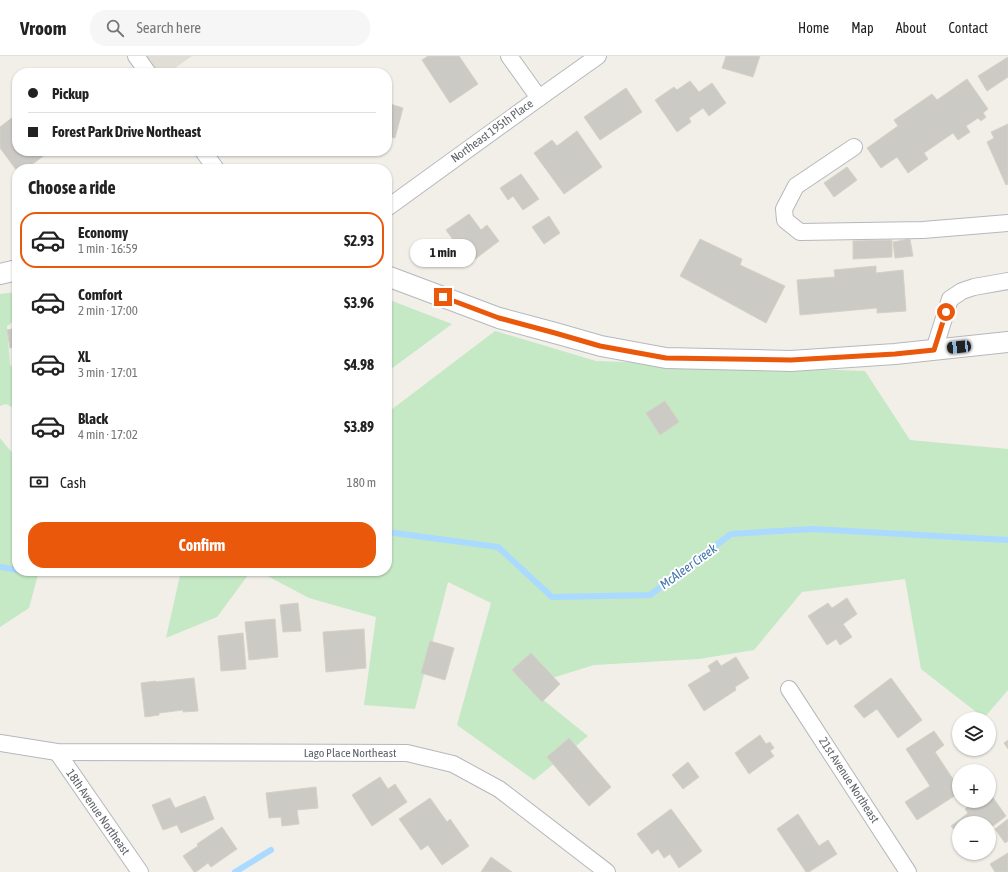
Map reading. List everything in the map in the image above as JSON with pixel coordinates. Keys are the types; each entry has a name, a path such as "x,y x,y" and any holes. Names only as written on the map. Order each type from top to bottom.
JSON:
{"street":[{"path":"136,56 144,68"},
{"path":"509,56 539,98"},
{"name":"Northeast 195th Place","path":"392,204 598,56"},
{"path":"854,147 796,186 784,209 785,220 800,232 923,230 1008,223"},
{"path":"0,274 12,271"},
{"path":"392,278 499,318 600,346 666,358 791,360 895,354 1008,342"},
{"path":"934,350 950,299 962,291 1008,280"},
{"name":"21st Avenue Northeast","path":"789,689 908,872"},
{"name":"Lago Place Northeast","path":"0,743 57,752 407,753 453,764 499,789 607,872"},
{"name":"18th Avenue Northeast","path":"57,752 140,872"}],"shaded area":[{"path":"144,56 192,56 175,68 152,68"}],"green space":[{"path":"12,293 12,322 7,326 10,365 12,366 12,407 6,404 0,406 0,294"},
{"path":"392,301 452,324 392,368"},
{"path":"495,331 596,361 865,371 910,440 1008,449 1008,690 989,712 976,712 921,669 905,579 802,592 754,650 699,659 594,665 526,686 588,736 534,780 457,725 491,603 448,582 415,709 364,705 376,617 309,598 267,576 392,576 392,409"},
{"path":"0,438 12,452 12,576 38,576 29,608 0,627"},
{"path":"180,576 247,576 217,617 166,638"}],"building":[{"path":"428,56 459,56 478,84 450,103 422,60"},
{"path":"726,56 760,56 753,77 722,68"},
{"path":"1008,57 1008,77 987,91 978,76"},
{"path":"967,79 988,109 983,113 986,117 981,121 978,118 966,126 970,132 958,140 953,133 924,153 928,159 908,173 897,157 881,168 867,148 898,126 894,120 932,94 937,100"},
{"path":"690,81 699,92 712,83 726,103 709,116 703,108 689,118 691,122 677,132 655,100 674,87 677,90"},
{"path":"626,88 642,112 600,140 584,117"},
{"path":"392,105 403,108 395,138 392,137"},
{"path":"12,118 12,156 43,156 33,164 12,164 0,148 0,127"},
{"path":"1008,124 1008,184 1006,185 987,142 994,138 991,132"},
{"path":"577,131 602,167 564,194 534,153 552,140 557,146"},
{"path":"847,167 857,180 834,197 824,183"},
{"path":"521,174 539,199 523,210 513,196 508,200 500,188"},
{"path":"469,214 481,230 487,225 499,241 470,263 446,230"},
{"path":"549,216 560,233 544,244 532,227"},
{"path":"700,239 742,259 740,265 785,286 766,323 680,276"},
{"path":"910,239 913,256 895,258 893,242"},
{"path":"892,240 892,257 853,259 853,241"},
{"path":"876,266 876,273 903,270 906,311 877,313 877,308 800,315 797,280 835,277 834,270"},
{"path":"12,329 12,348 10,348 7,330"},
{"path":"665,401 679,422 660,435 646,413"},
{"path":"847,598 857,614 843,624 852,637 840,645 836,639 827,645 808,616 828,603 832,608"},
{"path":"298,603 301,631 283,632 280,605"},
{"path":"275,619 278,657 249,660 245,622"},
{"path":"364,629 366,668 326,672 323,632"},
{"path":"243,633 246,669 221,671 218,636"},
{"path":"430,641 454,648 445,680 421,673"},
{"path":"531,653 560,684 542,702 512,670"},
{"path":"736,657 749,678 735,687 736,690 704,711 688,685 711,671 708,666 717,660 721,666"},
{"path":"194,678 198,711 183,712 183,710 159,713 159,715 145,717 141,683"},
{"path":"891,678 922,720 898,738 877,709 864,718 854,706"},
{"path":"934,731 944,745 935,752 952,778 952,798 917,820 905,802 930,786 906,749"},
{"path":"760,735 766,744 770,742 774,748 770,751 774,756 749,774 735,753"},
{"path":"569,738 611,787 589,806 547,757"},
{"path":"1008,740 1008,749 1004,743"},
{"path":"688,762 699,777 683,789 672,775"},
{"path":"380,777 388,789 395,784 407,802 372,826 352,795"},
{"path":"316,787 318,808 297,810 299,824 282,826 281,817 269,818 266,793"},
{"path":"205,796 214,819 181,833 177,825 163,830 152,805 170,798 175,808"},
{"path":"430,798 447,822 450,819 469,846 442,865 428,845 421,850 399,819"},
{"path":"996,802 1006,816 996,824 996,816 964,816 968,813 965,809 996,808"},
{"path":"671,809 702,851 679,868 670,854 664,858 658,849 652,854 637,834"},
{"path":"798,814 819,846 828,840 837,854 809,872 806,872 777,829"},
{"path":"1008,819 1008,841 1005,843 996,828"},
{"path":"222,827 237,849 211,867 208,863 194,872 183,856 198,846 197,844"},
{"path":"1008,853 1008,872 995,872 990,864"},
{"path":"491,857 512,872 481,872"}],"waterway":[{"name":"McAleer Creek","path":"392,533 498,547 552,597 650,595 731,534 813,529 1008,540"},
{"name":"McAleer Creek","path":"0,567 12,569"},
{"path":"235,872 271,850"}],"route":[{"path":"443,297 499,318 600,346 666,358 791,360 895,354 934,350 946,312"}]}
